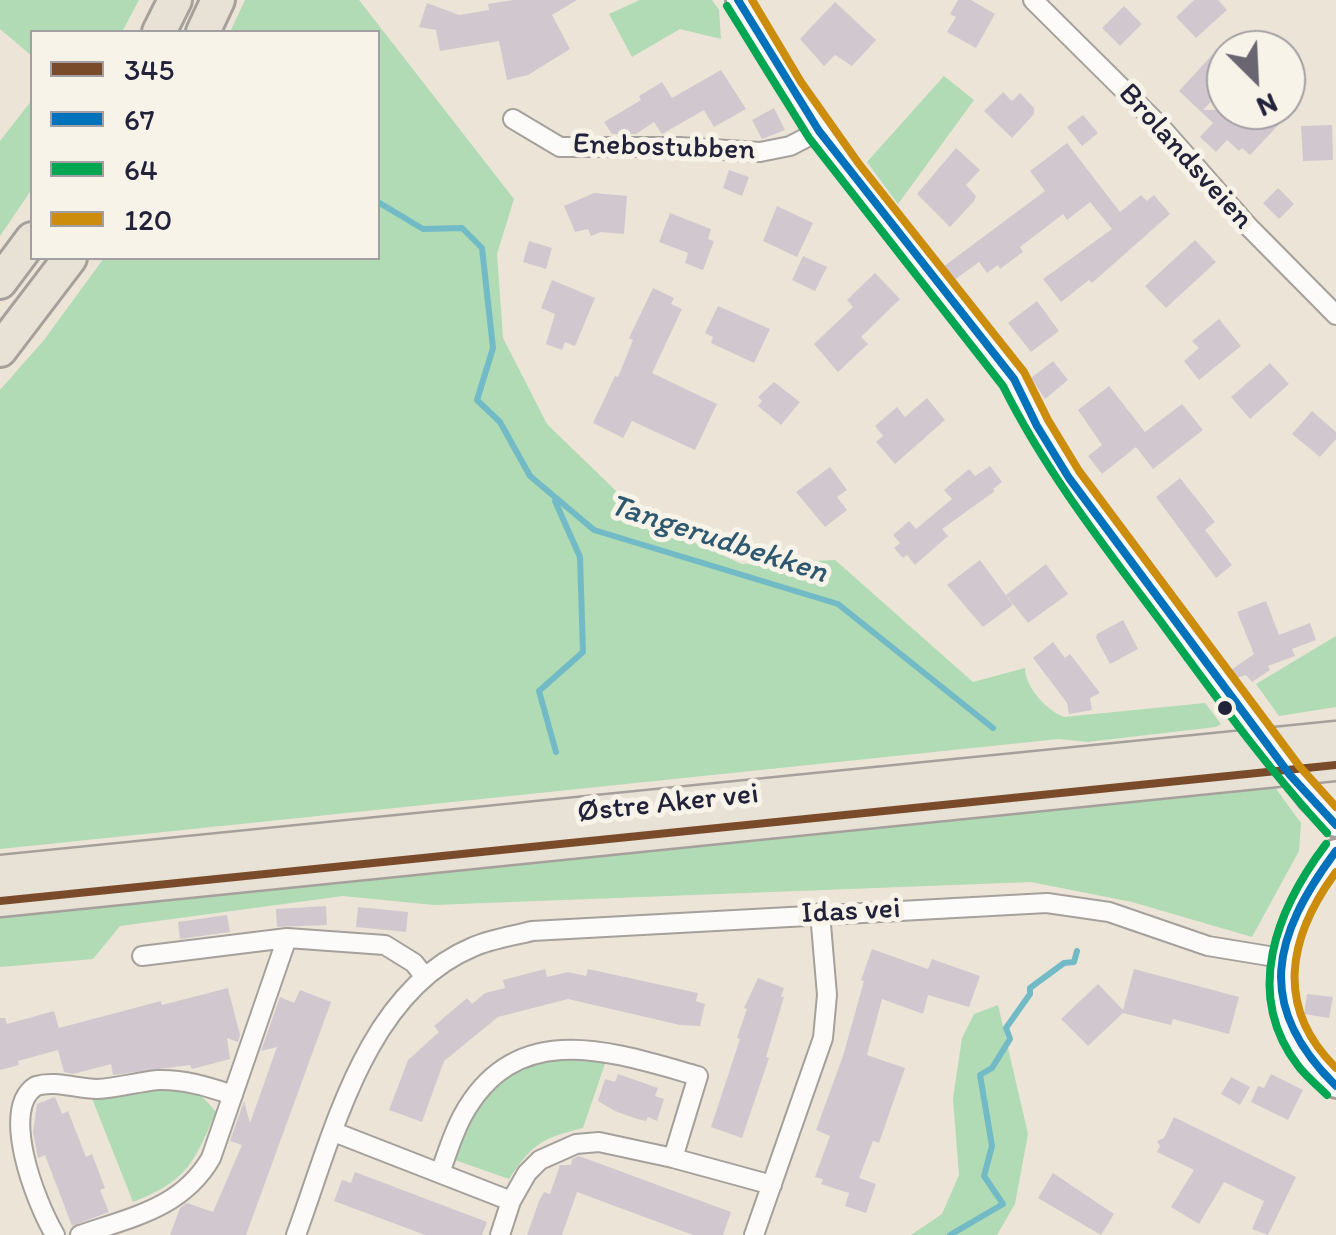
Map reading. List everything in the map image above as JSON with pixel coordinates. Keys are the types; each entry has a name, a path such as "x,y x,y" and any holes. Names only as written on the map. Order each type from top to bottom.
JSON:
{"highway":[{"path":"160,30 175,0"},
{"path":"204,30 218,0"},
{"path":"0,282 30,242"},
{"path":"0,350 68,260"},
{"name":"Østre Aker vei","path":"0,871 1336,736"},
{"name":"Østre Aker vei","path":"0,901 1336,765"}],"street":[{"path":"738,0 767,56 817,132 975,334 1004,364 1059,464 1310,800 1336,825"},
{"name":"Brolandsveien","path":"1033,0 1159,125 1248,226 1336,316"},
{"name":"Enebostubben","path":"513,119 560,147 680,146 760,152 790,146 817,132"},
{"path":"1336,851 1296,909 1281,958 1282,994 1292,1031 1314,1066 1336,1086"},
{"name":"Idas vei","path":"296,1235 358,1069 381,1026 424,976 472,947 532,931 1047,902 1108,912 1208,946 1281,958"},
{"path":"754,1235 822,1038 827,994 820,913"},
{"path":"142,956 288,938 385,946 414,964 424,976"},
{"path":"80,1235 146,1212 178,1197 198,1180 211,1158 288,938"},
{"path":"440,1173 462,1116 485,1084 516,1061 538,1052 572,1047 622,1054 698,1076 672,1158"},
{"path":"55,1235 10,1158 4,1134 5,1114 22,1092 40,1085 96,1089 161,1080 193,1082 233,1095"},
{"path":"334,1132 512,1201"},
{"path":"500,1235 527,1173 540,1160 576,1144 599,1142 772,1185"}],"green space":[{"path":"0,0 139,0 123,30 30,30 30,54 0,29"},
{"path":"245,0 359,0 514,199 497,254 503,338 547,424 647,521 742,564 835,560 973,682 1025,668 1038,697 1064,717 1205,703 1221,724 1087,742 1059,739 0,849 0,390 44,340 103,260 380,260 380,30 231,30"},
{"path":"640,0 712,0 719,10 721,39 680,29 632,57 609,14"},
{"path":"944,76 974,100 898,204 867,162"},
{"path":"30,103 30,192 0,236 0,141"},
{"path":"1336,636 1336,707 1279,716 1256,684"},
{"path":"1274,786 1301,823 1299,851 1252,937 1132,902 1031,882 434,905 343,896 120,926 93,959 0,967 0,916"},
{"path":"998,1005 1028,1134 1015,1204 997,1235 911,1235 942,1214 959,1175 953,1099 962,1038 974,1014"},
{"path":"542,1057 607,1058 583,1128 539,1144 509,1179 452,1159 485,1096 508,1075"},
{"path":"161,1087 192,1091 216,1112 187,1168 166,1186 133,1202 91,1096"}],"building":[{"path":"577,0 552,15 570,49 528,75 507,80 499,41 440,51 436,30 419,27 427,3 459,15 489,10 488,4"},
{"path":"958,0 971,0 995,14 976,48 947,32 956,17 950,14"},
{"path":"1194,0 1218,0 1227,10 1196,38 1176,17"},
{"path":"835,2 876,40 852,66 835,55 824,66 800,39"},
{"path":"1124,6 1142,24 1120,46 1102,28"},
{"path":"1206,62 1206,116 1179,91"},
{"path":"721,70 746,109 714,127 704,110 662,134 654,122 636,134 612,134 604,122 662,82 672,98"},
{"path":"1003,92 1012,101 1020,93 1034,108 1034,114 1012,138 984,111"},
{"path":"774,108 785,130 762,139 752,120"},
{"path":"1083,115 1098,133 1082,146 1067,127"},
{"path":"1332,125 1333,160 1303,161 1301,130 1306,130 1306,126"},
{"path":"1206,130 1274,130 1250,155 1227,140 1216,152 1200,137"},
{"path":"1067,143 1120,212 1141,195 1147,201 1154,195 1170,214 1092,283 1089,280 1061,302 1043,279 1112,229 1090,202 1067,220 1063,214 1020,247 1023,252 1000,269 998,265 987,273 979,262 953,281 943,267 1045,191 1030,171"},
{"path":"956,148 980,170 966,185 976,196 974,201 950,227 917,194"},
{"path":"729,170 749,177 742,196 723,188"},
{"path":"1278,188 1294,204 1279,219 1263,203"},
{"path":"594,193 627,196 624,234 601,232 591,236 588,229 575,232 564,206"},
{"path":"777,206 813,223 797,257 763,241"},
{"path":"670,213 711,229 708,239 714,241 703,270 685,263 688,253 659,242"},
{"path":"1195,240 1216,262 1166,308 1145,286"},
{"path":"529,241 552,248 546,269 523,262"},
{"path":"803,256 827,267 815,291 792,280"},
{"path":"875,273 900,299 861,337 868,344 838,372 814,344 853,307 847,300"},
{"path":"552,280 595,298 575,346 565,342 562,350 546,344 555,314 541,308"},
{"path":"653,288 674,298 671,304 682,309 652,373 717,404 695,450 632,421 623,438 593,423 615,376 618,377 633,340 629,338"},
{"path":"1037,301 1059,331 1031,352 1008,323"},
{"path":"718,306 770,329 754,363 711,343 713,337 705,333"},
{"path":"1219,319 1241,346 1199,380 1184,361 1199,348 1192,341"},
{"path":"1053,361 1068,380 1045,399 1031,378"},
{"path":"1270,363 1289,384 1250,419 1231,397"},
{"path":"774,382 800,402 781,425 758,406 762,401 758,397"},
{"path":"1109,386 1145,432 1182,404 1203,430 1153,469 1136,447 1102,474 1088,456 1102,445 1078,410"},
{"path":"927,398 945,420 895,464 876,442 883,436 875,426 897,407 905,417"},
{"path":"1312,411 1336,432 1336,439 1320,457 1292,434"},
{"path":"990,466 1002,482 995,491 942,529 948,536 915,565 907,555 903,558 894,548 900,543 893,535 909,521 916,529 952,499 944,490 969,469 975,476"},
{"path":"830,467 847,490 837,497 847,510 825,527 796,492"},
{"path":"1180,478 1215,522 1205,530 1232,565 1216,578 1156,497"},
{"path":"980,560 1013,605 983,627 947,585"},
{"path":"1046,564 1068,594 1028,623 1006,595"},
{"path":"1266,601 1279,635 1310,623 1316,640 1292,649 1295,656 1268,666 1270,670 1252,682 1246,675 1237,678 1231,670 1254,654 1237,612"},
{"path":"1123,620 1138,649 1110,664 1097,634"},
{"path":"1053,642 1065,658 1070,654 1100,693 1090,698 1092,710 1069,714 1067,703 1033,658"},
{"path":"326,906 327,925 277,927 276,909"},
{"path":"358,907 408,912 406,932 356,927"},
{"path":"227,915 230,932 180,939 178,922"},
{"path":"872,949 928,969 932,959 980,976 969,1007 928,995 923,1014 882,999 867,1055 905,1068 879,1143 873,1141 859,1178 876,1184 866,1213 845,1206 849,1193 821,1184 823,1179 815,1177 830,1136 816,1130 843,1056"},
{"path":"545,969 547,977 568,972 586,976 588,969 698,993 696,1001 705,1004 700,1026 680,1025 568,999 498,1017 444,1061 422,1122 389,1110 408,1060 439,1032 434,1026 467,998 472,1004 485,993 505,988 503,980"},
{"path":"1134,969 1239,997 1229,1034 1173,1019 1171,1025 1123,1013 1088,1046 1061,1019 1098,984 1123,1010"},
{"path":"758,978 784,988 784,997 766,1057 769,1058 742,1138 711,1127 740,1039 737,1038 747,1009 744,1008"},
{"path":"228,988 240,1035 238,1042 227,1038 230,1059 192,1069 190,1065 113,1075 111,1064 73,1074 64,1072 58,1050 0,1070 0,1018 5,1018 7,1024 54,1011 59,1028"},
{"path":"300,990 331,1002 246,1235 170,1235 180,1208 187,1203 213,1212 242,1145 230,1141 244,1101 250,1123 277,1047 261,1051 280,997 294,1003"},
{"path":"1307,994 1333,997 1329,1018 1304,1014"},
{"path":"618,1074 658,1088 655,1096 664,1099 657,1121 648,1117 646,1121 637,1119 598,1101 605,1079 615,1082"},
{"path":"1271,1074 1303,1090 1288,1120 1251,1102 1258,1086 1264,1088"},
{"path":"1231,1077 1250,1087 1240,1105 1221,1094"},
{"path":"55,1097 62,1114 68,1111 86,1157 92,1154 109,1212 72,1226 45,1155 38,1158 33,1132 37,1104"},
{"path":"1174,1117 1296,1177 1268,1235 1252,1229 1264,1201 1224,1182 1199,1224 1171,1207 1194,1170 1157,1152 1157,1141 1164,1138"},
{"path":"579,1156 731,1212 723,1235 693,1235 577,1192 562,1235 527,1235 539,1201 544,1192 550,1194 560,1165 571,1165 572,1159"},
{"path":"355,1172 487,1222 482,1235 425,1235 334,1201 342,1180 351,1183"},
{"path":"1053,1173 1114,1214 1101,1235 1038,1198"}],"waterway":[{"name":"Tangerudbekken","path":"380,203 423,229 462,228 482,248 493,348 477,400 500,422 530,476 594,530 838,604 993,728"},
{"path":"555,501 580,557 583,652 539,691 556,752"},
{"name":"Tangerudbekken","path":"950,1235 1003,1204 984,1176 992,1146 980,1075 992,1068 1010,1039 1006,1028 1030,994 1030,988 1064,963 1074,962 1077,951"}],"transit line":[{"name":"67","path":"738,0 819,131 1014,379 1069,478 1290,775 1336,825"},
{"name":"120","path":"752,0 801,82 859,164 1024,372 1079,471 1300,767 1336,807"},
{"name":"64","path":"727,6 809,138 1003,386 1038,448 1097,537 1241,730 1327,833"},
{"name":"345","path":"0,901 1336,765"},
{"name":"64","path":"1326,844 1308,869 1281,924 1270,982 1272,1011 1282,1039 1299,1067 1327,1095"},
{"name":"67","path":"1336,851 1297,913 1281,970 1283,999 1292,1027 1336,1086"},
{"name":"120","path":"1336,872 1307,921 1295,972 1303,1021 1316,1045 1336,1068"}]}
